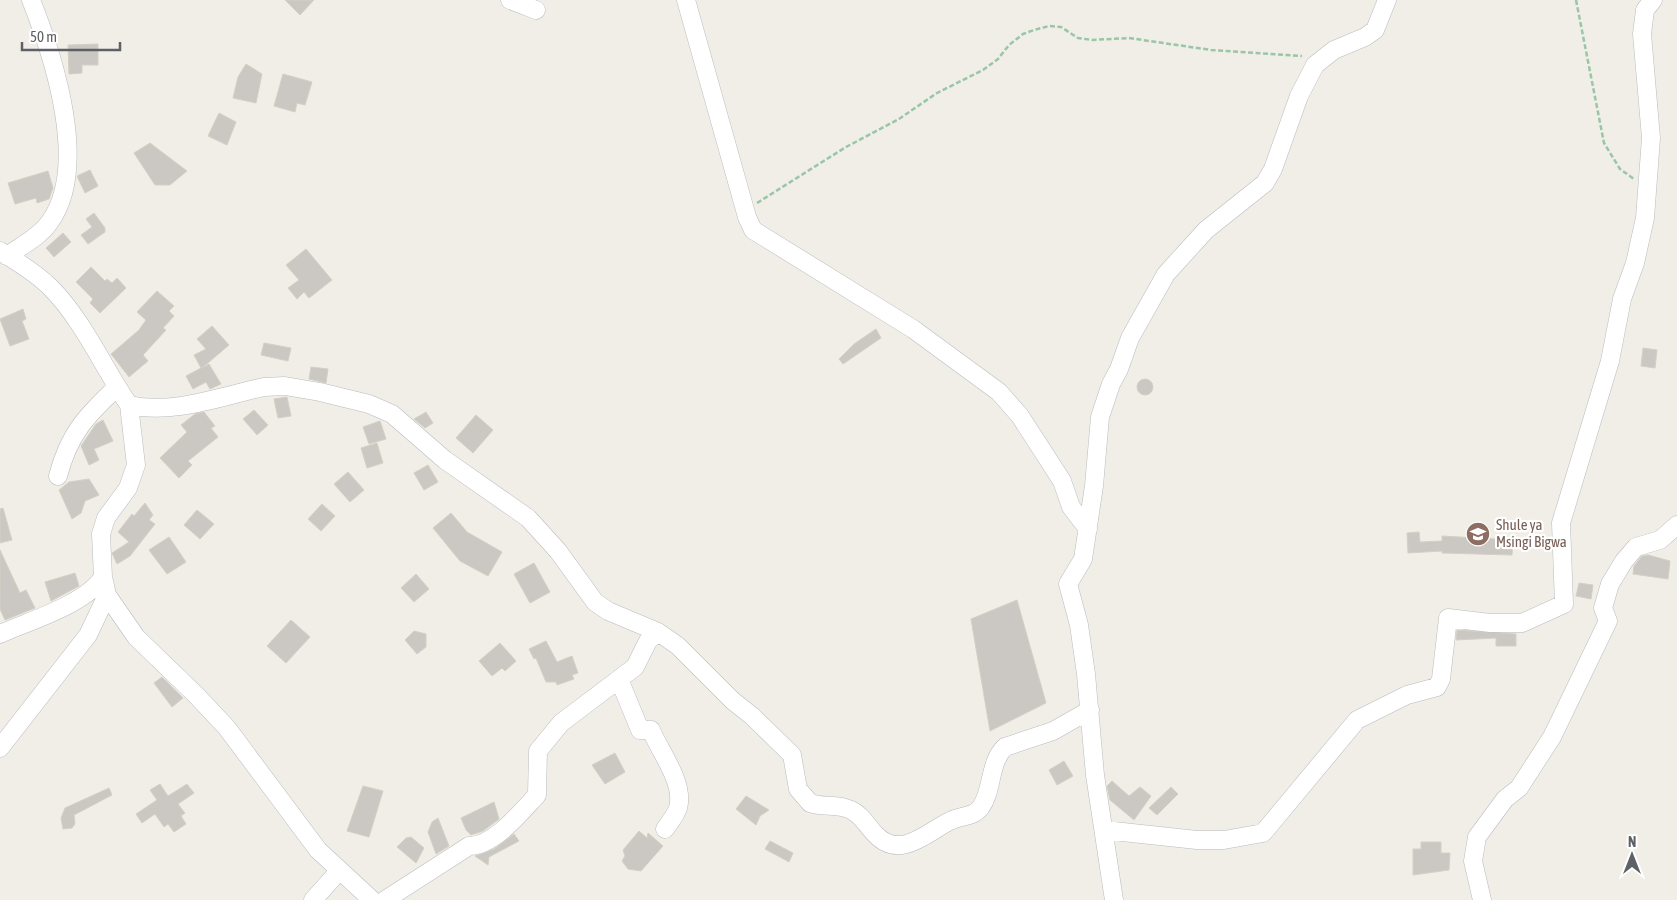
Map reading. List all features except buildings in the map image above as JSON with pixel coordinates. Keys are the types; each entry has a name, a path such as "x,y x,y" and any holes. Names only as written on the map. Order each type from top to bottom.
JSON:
{"street":[{"path":"31,0 56,79 66,130 67,168 62,200 48,225 4,253 42,279 56,293 91,343 129,405 136,465 128,488 104,524 101,540 103,578 107,595 136,637 227,728 318,850 372,900"},
{"path":"510,0 536,10"},
{"path":"686,0 745,210 756,232 913,329 998,392 1020,416 1062,481 1071,507 1088,528"},
{"path":"1114,900 1095,775 1090,710 1079,625 1068,584 1083,559 1100,417 1110,384 1119,369 1130,338 1166,274 1206,230 1265,183 1273,169 1299,96 1315,65 1324,56 1365,37 1375,30 1387,0"},
{"path":"1104,830 1197,840 1224,840 1262,833 1357,720 1407,695 1437,687 1441,679 1448,618 1490,623 1522,623 1564,604 1560,523 1610,361 1622,299 1635,263 1648,187 1651,138 1642,34 1645,10 1653,0"},
{"path":"129,405 144,408 184,405 264,386 277,386 320,392 382,408 402,421 445,460 528,518 558,551 595,602 608,611 658,632 678,646 733,701 752,716 792,755 798,789 810,803 836,805 853,811 879,839 886,843 905,845 919,842 950,821 974,814 984,802 995,766 1004,747 1054,731 1090,710"},
{"path":"58,476 68,448 80,424 117,387"},
{"path":"1482,900 1473,861 1477,837 1505,799 1519,788 1552,737 1608,621 1604,608 1610,584 1624,560 1636,547 1660,540 1677,525"},
{"path":"0,634 84,597 97,587 103,578"},
{"path":"0,748 88,635 107,595"},
{"path":"386,900 469,846 477,846 505,828 537,795 538,751 561,723 635,667 648,641 658,632"},
{"path":"619,679 640,730 651,730 676,785 677,810 665,829"},
{"path":"313,900 339,871"}],"path":[{"path":"1576,0 1604,143 1620,169 1648,187"},
{"path":"745,210 846,147 899,118 937,93 983,70 998,59 1009,45 1023,34 1049,26 1061,28 1078,38 1092,40 1129,38 1247,54 1324,56"}],"place":[{"name":"Shule ya Msingi Bigwa","path":"1478,534"}]}
